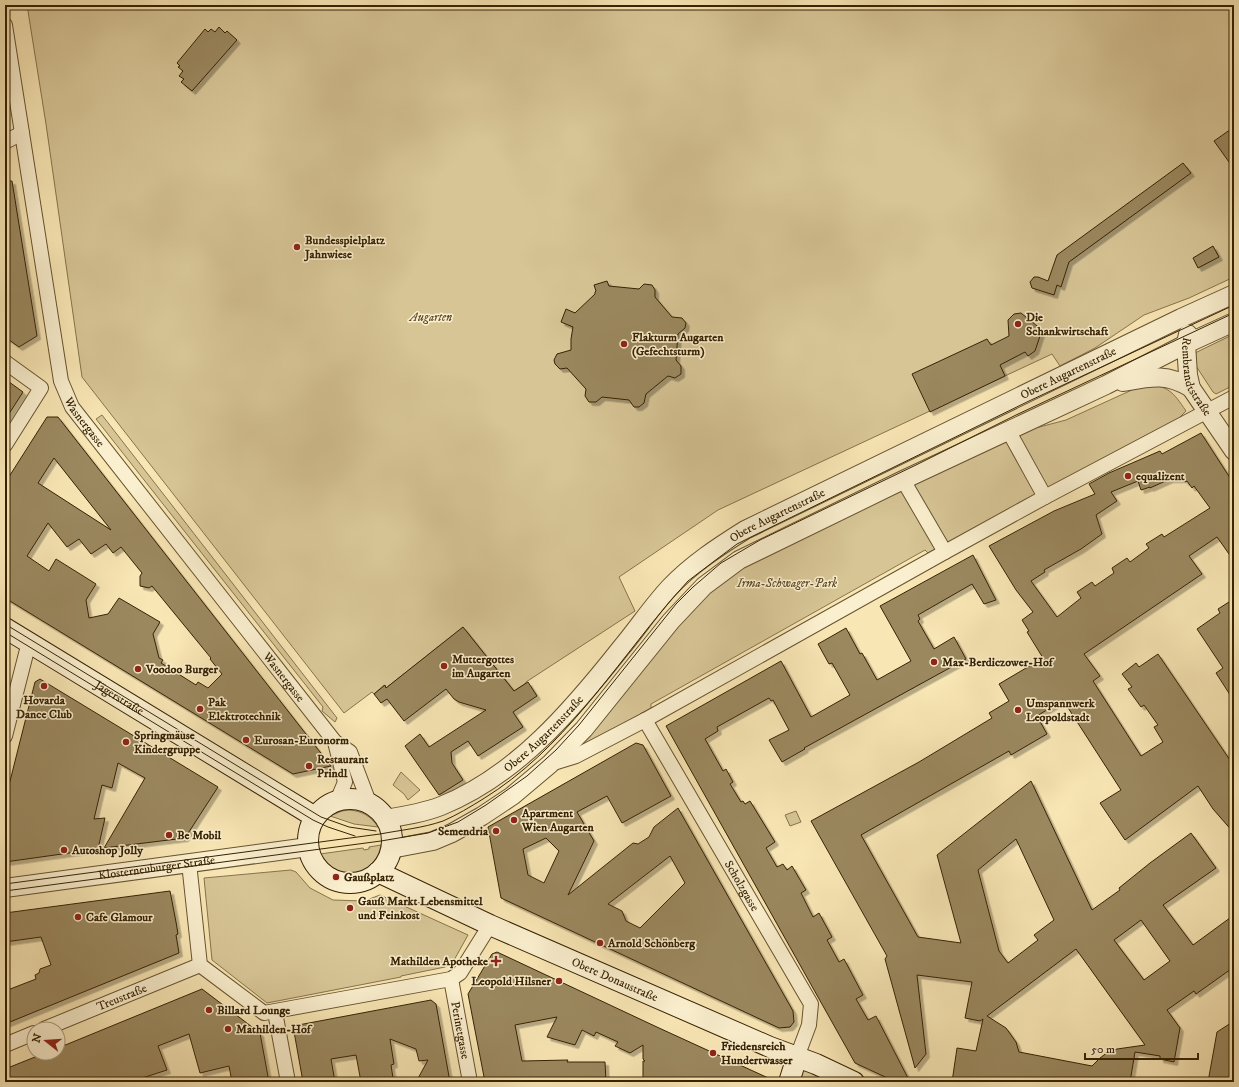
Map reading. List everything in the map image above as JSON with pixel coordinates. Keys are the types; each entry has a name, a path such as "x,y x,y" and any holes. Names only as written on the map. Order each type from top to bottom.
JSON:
{"main road":[{"name":"Jägerstraße","path":"5,628 315,817"},
{"path":"354,800 370,804 385,819 390,832 391,849 385,863 378,872 368,879 357,883 344,883 332,880 322,873 314,864 308,847 310,828 315,817 327,806 337,801 354,800"},
{"name":"Obere Donaustraße","path":"378,872 490,925 770,1047 816,1064 854,1082"},
{"path":"789,1082 797,1057"}],"street":[{"name":"Wasnergasse","path":"5,25 61,381 72,407 335,742 350,752 370,804"},
{"path":"5,142 22,133"},
{"name":"Obere Augartenstraße","path":"385,819 410,815 442,806 473,791 510,766 552,727 587,690 670,587 706,556 745,530 1234,294"},
{"name":"Rembrandtstraße","path":"1213,303 1191,325 1186,344 1188,374 1191,388 1234,451"},
{"name":"Obere Augartenstraße","path":"391,849 433,841 452,833 482,816 512,796 550,764 593,718 671,621 704,586 740,560 903,480 1106,385 1186,344 1234,322"},
{"path":"5,362 42,388 5,446"},
{"path":"1106,385 1154,377 1180,381 1191,388"},
{"name":"Obere Augartenstraße","path":"550,764 576,756 646,720 1045,497 1234,397"},
{"path":"1008,430 1045,497"},
{"path":"903,480 945,552"},
{"path":"5,736 29,642"},
{"name":"Scholzgasse","path":"646,720 810,1004 809,1025 797,1057"},
{"name":"Wasnergasse","path":"335,742 345,782 337,801"},
{"name":"Klosterneuburger Straße","path":"5,888 308,847"},
{"path":"189,863 200,965 264,1013 451,979 460,973 490,925"},
{"name":"Treustraße","path":"64,1021 200,965"},
{"name":"Perinetgasse","path":"451,979 470,1082"},
{"path":"275,1012 288,1082"},
{"path":"5,1045 26,1036"}],"green space":[{"name":"Augarten","path":"27,5 1234,5 1234,277 1189,298 1144,315 1095,348 1060,366 1052,354 718,510 619,577 635,611 514,691 463,627 386,688 384,685 374,694 372,692 344,713 82,377 46,124"},
{"path":"1234,334 1234,385 1216,394 1213,392 1196,366 1195,353"},
{"name":"Irma-Schwager-Park","path":"1145,384 1160,386 1170,391 1186,411 1177,420 928,553 925,550 651,704 651,708 580,748 579,746 692,608 715,586 768,550 1028,430 1066,420"},
{"path":"102,415 337,718 335,722 322,711 323,707 96,419"},
{"path":"401,772 420,790 408,800 404,794 393,785"},
{"path":"349,810 366,815 378,827 354,824 330,816"},
{"path":"796,811 801,822 790,826 785,815"},
{"path":"381,845 377,856 371,864 363,870 354,873 345,873 335,869 327,863 320,854 363,848 364,850 369,849 369,847"},
{"path":"291,870 296,872 310,888 333,900 364,901 380,895 468,935 453,962 445,967 267,1003 212,960 204,878"},
{"path":"798,1067 835,1082 794,1082"}],"building":[{"path":"219,27 225,33 227,31 237,40 192,91 181,82 184,79 179,76 183,71 178,67 180,66 177,63 205,29 208,32 211,29 215,32"},
{"path":"1234,127 1234,169 1214,141"},
{"path":"1183,163 1191,173 1069,262 1061,287 1057,285 1054,295 1032,288 1030,282 1034,277 1048,281 1057,255"},
{"path":"5,181 12,181 37,336 19,347 5,337"},
{"path":"1213,246 1219,257 1198,268 1193,258"},
{"name":"Flakturm Augarten (Gefechtsturm)","path":"607,281 609,286 639,289 644,284 652,285 655,290 655,297 672,317 682,318 686,323 685,328 678,334 676,360 681,366 681,374 675,378 668,376 646,394 644,403 639,407 634,407 629,400 602,397 596,402 589,402 585,396 586,389 567,368 560,369 555,364 554,360 557,354 571,350 573,327 561,322 566,309 575,313 595,294 596,291 594,285"},
{"path":"1021,313 1042,330 1035,351 1028,356 1025,352 1000,365 1005,376 930,412 912,374 987,339 991,345 1009,336 1008,320 1014,314"},
{"path":"5,379 23,392 5,420"},
{"path":"47,417 58,417 331,766 293,774 5,598 5,483","holes":["54,458 111,530 38,483","48,523 67,547 79,539 91,554 106,544 113,553 121,547 142,573 140,576 140,586 149,588 152,586 211,658 210,659 222,674 208,688 198,682 196,685 161,663 163,660 159,658 153,634 160,622 119,598 108,614 89,618 86,600 96,584 56,559 49,571 27,556"]},
{"path":"1201,433 1234,484 1234,561 1217,537 1189,556 1202,574 1084,654 1100,676 1093,681 1141,756 1163,742 1154,727 1158,725 1144,705 1141,707 1128,689 1132,687 1122,674 1136,663 1139,667 1158,654 1234,766 1234,833 1213,809 1198,786 1125,840 1100,803 1121,790 1063,700 1037,716 1047,734 1011,755 1009,751 861,835 918,937 961,943 937,855 1031,781 1092,910 1120,890 1119,888 1150,863 1191,833 1216,868 1163,905 1193,945 1234,915 1234,967 1196,994 1194,991 1167,1010 1180,1028 1174,1062 1160,1059 1160,1056 1135,1052 1130,1082 1089,1082 1075,1079 1075,1082 952,1082 957,1048 976,1051 983,1019 980,1021 965,1018 972,982 917,975 926,1054 915,1068 885,959 887,956 811,821 919,762 992,718 989,713 1009,701 999,684 1043,658 1027,632 1029,631 1022,620 1033,612 1016,590 989,546 1054,511 1095,494 1089,484 1109,473 1160,451 1162,454","holes":["1170,479 1184,479 1185,482 1187,481 1192,488 1194,486 1210,508 1164,537 1162,534 1146,544 1149,548 1130,562 1127,558 1112,568 1114,573 1095,586 1092,582 1077,592 1081,598 1057,617 1031,581 1045,572 1044,570 1081,549 1102,534 1096,515 1117,501 1111,492 1138,481 1141,490 1150,488","1016,839 1054,920 1034,935 1038,940 1008,963 999,951 978,870","1141,920 1170,961 1144,980 1114,940","1076,949 1145,1045 1117,1049 1108,1052 1092,1066 1019,1052 1016,1042 1006,1028 987,1016"]},
{"path":"973,555 996,600 984,604 972,584 918,615 920,619 918,621 934,649 954,637 966,659 804,748 805,749 782,762 769,740 789,730 773,700 771,701 769,698 717,727 718,731 705,739 723,771 726,769 733,782 730,784 741,802 743,801 745,804 750,801 775,842 766,848 777,867 783,864 787,870 792,866 806,890 801,893 813,917 819,913 832,937 827,940 839,962 844,959 863,995 856,999 868,1020 876,1016 910,1082 896,1082 855,1063 666,726 781,661 811,717 850,695 832,663 829,664 818,644 846,628 860,654 862,653 877,680 911,661 880,606"},
{"path":"1229,602 1234,610 1234,701 1216,673 1223,668 1197,629 1220,613 1218,609"},
{"path":"463,627 514,691 528,682 537,696 513,712 523,727 478,756 468,741 451,752 452,763 463,780 439,795 405,746 420,734 429,747 486,710 459,702 454,699 446,689 404,721 387,699 381,703 374,694 385,685 386,688"},
{"path":"40,679 218,787 185,838 104,848 145,778 118,763 112,788 102,785 94,819 105,818 98,849 5,862 5,801 35,682"},
{"path":"636,743 643,745 671,796 622,823 607,796 577,812 594,841 568,895 633,843 638,844 649,837 654,827 678,808 793,1011 794,1022 790,1027 779,1028 501,898 488,827","holes":["546,838 559,851 544,883 528,875 523,849","670,856 685,883 640,928 626,921 622,911 608,904"]},
{"path":"170,891 178,934 176,935 179,953 5,1024 5,991 36,979 35,975 39,973 40,969 51,965 41,937 5,942 5,913"},
{"path":"497,952 777,1082 643,1082 643,1061 645,1061 643,1059 643,1045 630,1053 615,1046 618,1042 596,1032 594,1036 582,1030 575,1045 547,1037 557,1017 515,1025 522,1061 568,1060 567,1062 605,1062 606,1082 485,1082 468,994 492,954"},
{"path":"202,989 260,1033 269,1082 232,1082 229,1066 200,1073 189,1034 158,1046 167,1070 130,1082 5,1082 5,1069 26,1061 66,1061 66,1045"},
{"path":"431,1000 436,1004 450,1082 416,1082 428,1060 419,1061 416,1049 390,1039 394,1064 391,1065 393,1078 361,1082 356,1055 331,1059 335,1082 303,1082 293,1026"},
{"path":"1234,1021 1234,1082 1208,1082 1217,1032"}],"tram line":[{"path":"5,884 380,834 412,829 448,819 483,799 512,779 538,757 585,707 688,581 737,544 1029,401 1234,305"},
{"path":"5,891 381,841 428,833 458,822 486,805 527,776 556,750 579,725 676,604 721,563 760,540 1016,415 1234,313"},
{"path":"5,624 321,817 349,827 376,831"},
{"path":"5,632 313,820 328,827 355,836"}],"place":[{"name":"Bundesspielplatz Jahnwiese","path":"297,247"},
{"name":"Die Schankwirtschaft","path":"1018,324"},
{"name":"Flakturm Augarten (Gefechtsturm)","path":"624,344"},
{"name":"equalizent","path":"1128,476"},
{"name":"Max-Berdiczower-Hof","path":"934,662"},
{"name":"Muttergottes im Augarten","path":"444,666"},
{"name":"Voodoo Burger","path":"138,669"},
{"name":"Hovarda Dance Club","path":"44,686"},
{"name":"Pak Elektrotechnik","path":"200,709"},
{"name":"Umspannwerk Leopoldstadt","path":"1018,710"},
{"name":"Eurosan-Euronorm","path":"246,740"},
{"name":"Springmäuse Kindergruppe","path":"126,742"},
{"name":"Restaurant Prindl","path":"309,766"},
{"name":"Apartment Wien Augarten","path":"514,820"},
{"name":"Semendria","path":"496,831"},
{"name":"Be Mobil","path":"169,835"},
{"name":"Autoshop Jolly","path":"64,850"},
{"name":"Gaußplatz","path":"336,877"},
{"name":"Gauß Markt Lebensmittel und Feinkost","path":"350,908"},
{"name":"Cafe Glamour","path":"78,917"},
{"name":"Arnold Schönberg","path":"600,943"},
{"name":"Mathilden Apotheke","path":"496,961"},
{"name":"Leopold Hilsner","path":"559,981"},
{"name":"Billard Lounge","path":"209,1010"},
{"name":"Mathilden-Hof","path":"228,1029"},
{"name":"Friedensreich Hundertwasser","path":"713,1053"}]}
